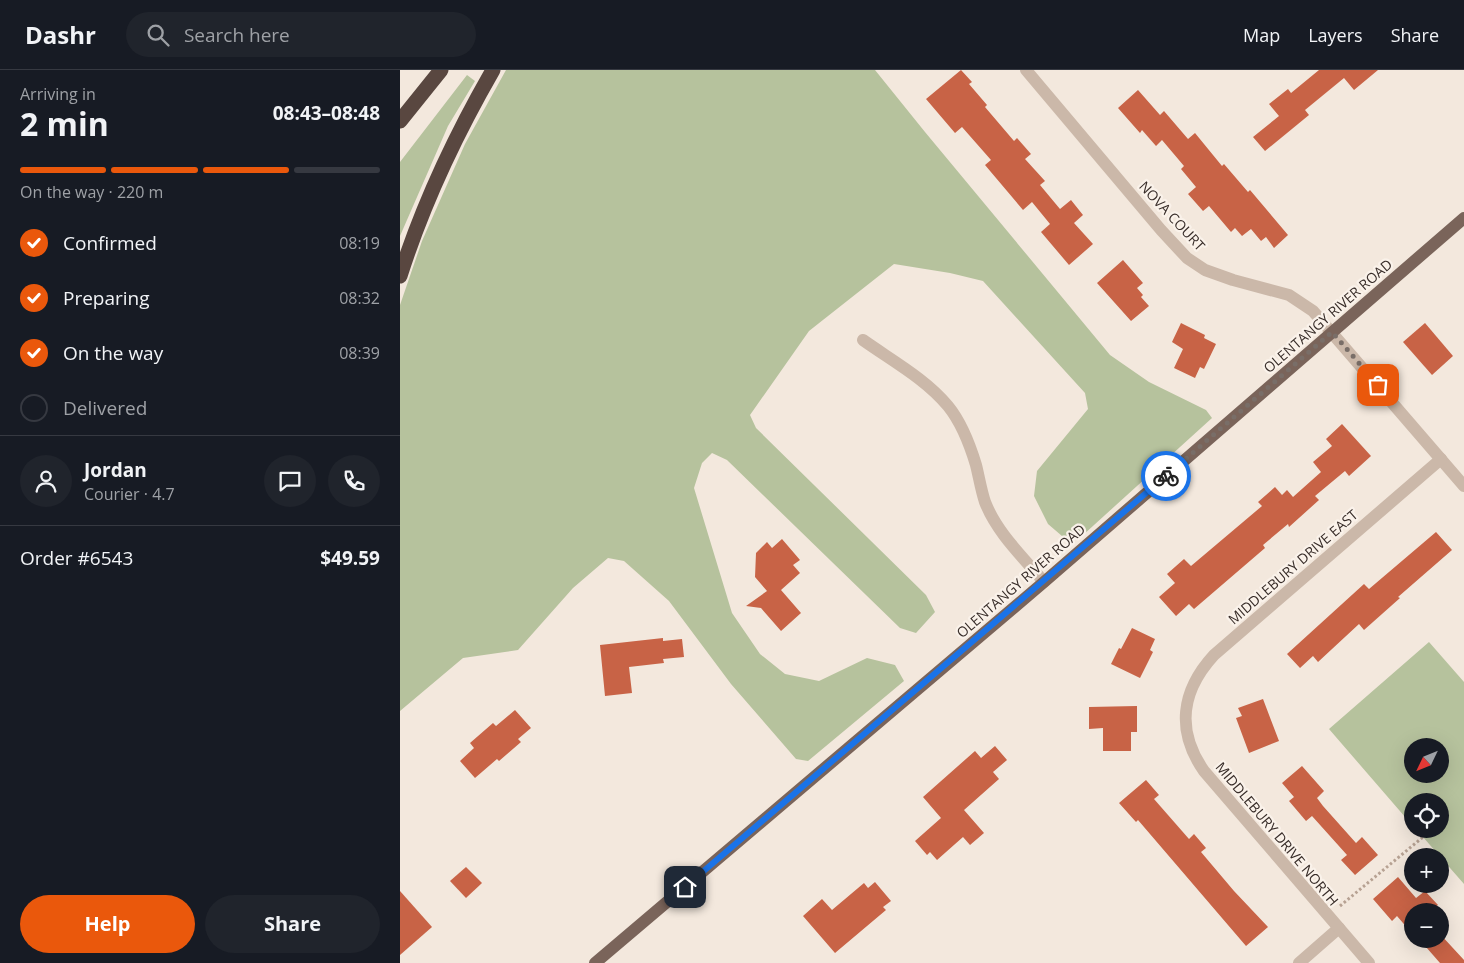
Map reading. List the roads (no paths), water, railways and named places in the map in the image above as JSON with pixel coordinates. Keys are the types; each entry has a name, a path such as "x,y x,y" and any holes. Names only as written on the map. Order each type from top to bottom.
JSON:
{"highway":[{"path":"400,121 441,70"},
{"path":"400,276 410,242 440,169 493,70"}],"main road":[{"name":"OLENTANGY RIVER ROAD","path":"595,963 1044,582 1464,218"}],"street":[{"name":"NOVA COURT","path":"1026,70 1161,230 1188,258 1205,270 1290,295 1312,311 1464,486"},
{"path":"863,340 929,387 948,406 969,446 991,515 999,529 1044,582"},
{"name":"MIDDLEBURY DRIVE EAST","path":"1186,713 1188,698 1194,682 1202,668 1214,655 1441,459"},
{"name":"MIDDLEBURY DRIVE NORTH","path":"1186,713 1186,729 1189,744 1195,758 1204,771 1368,963"},
{"path":"1299,963 1339,928"}]}
